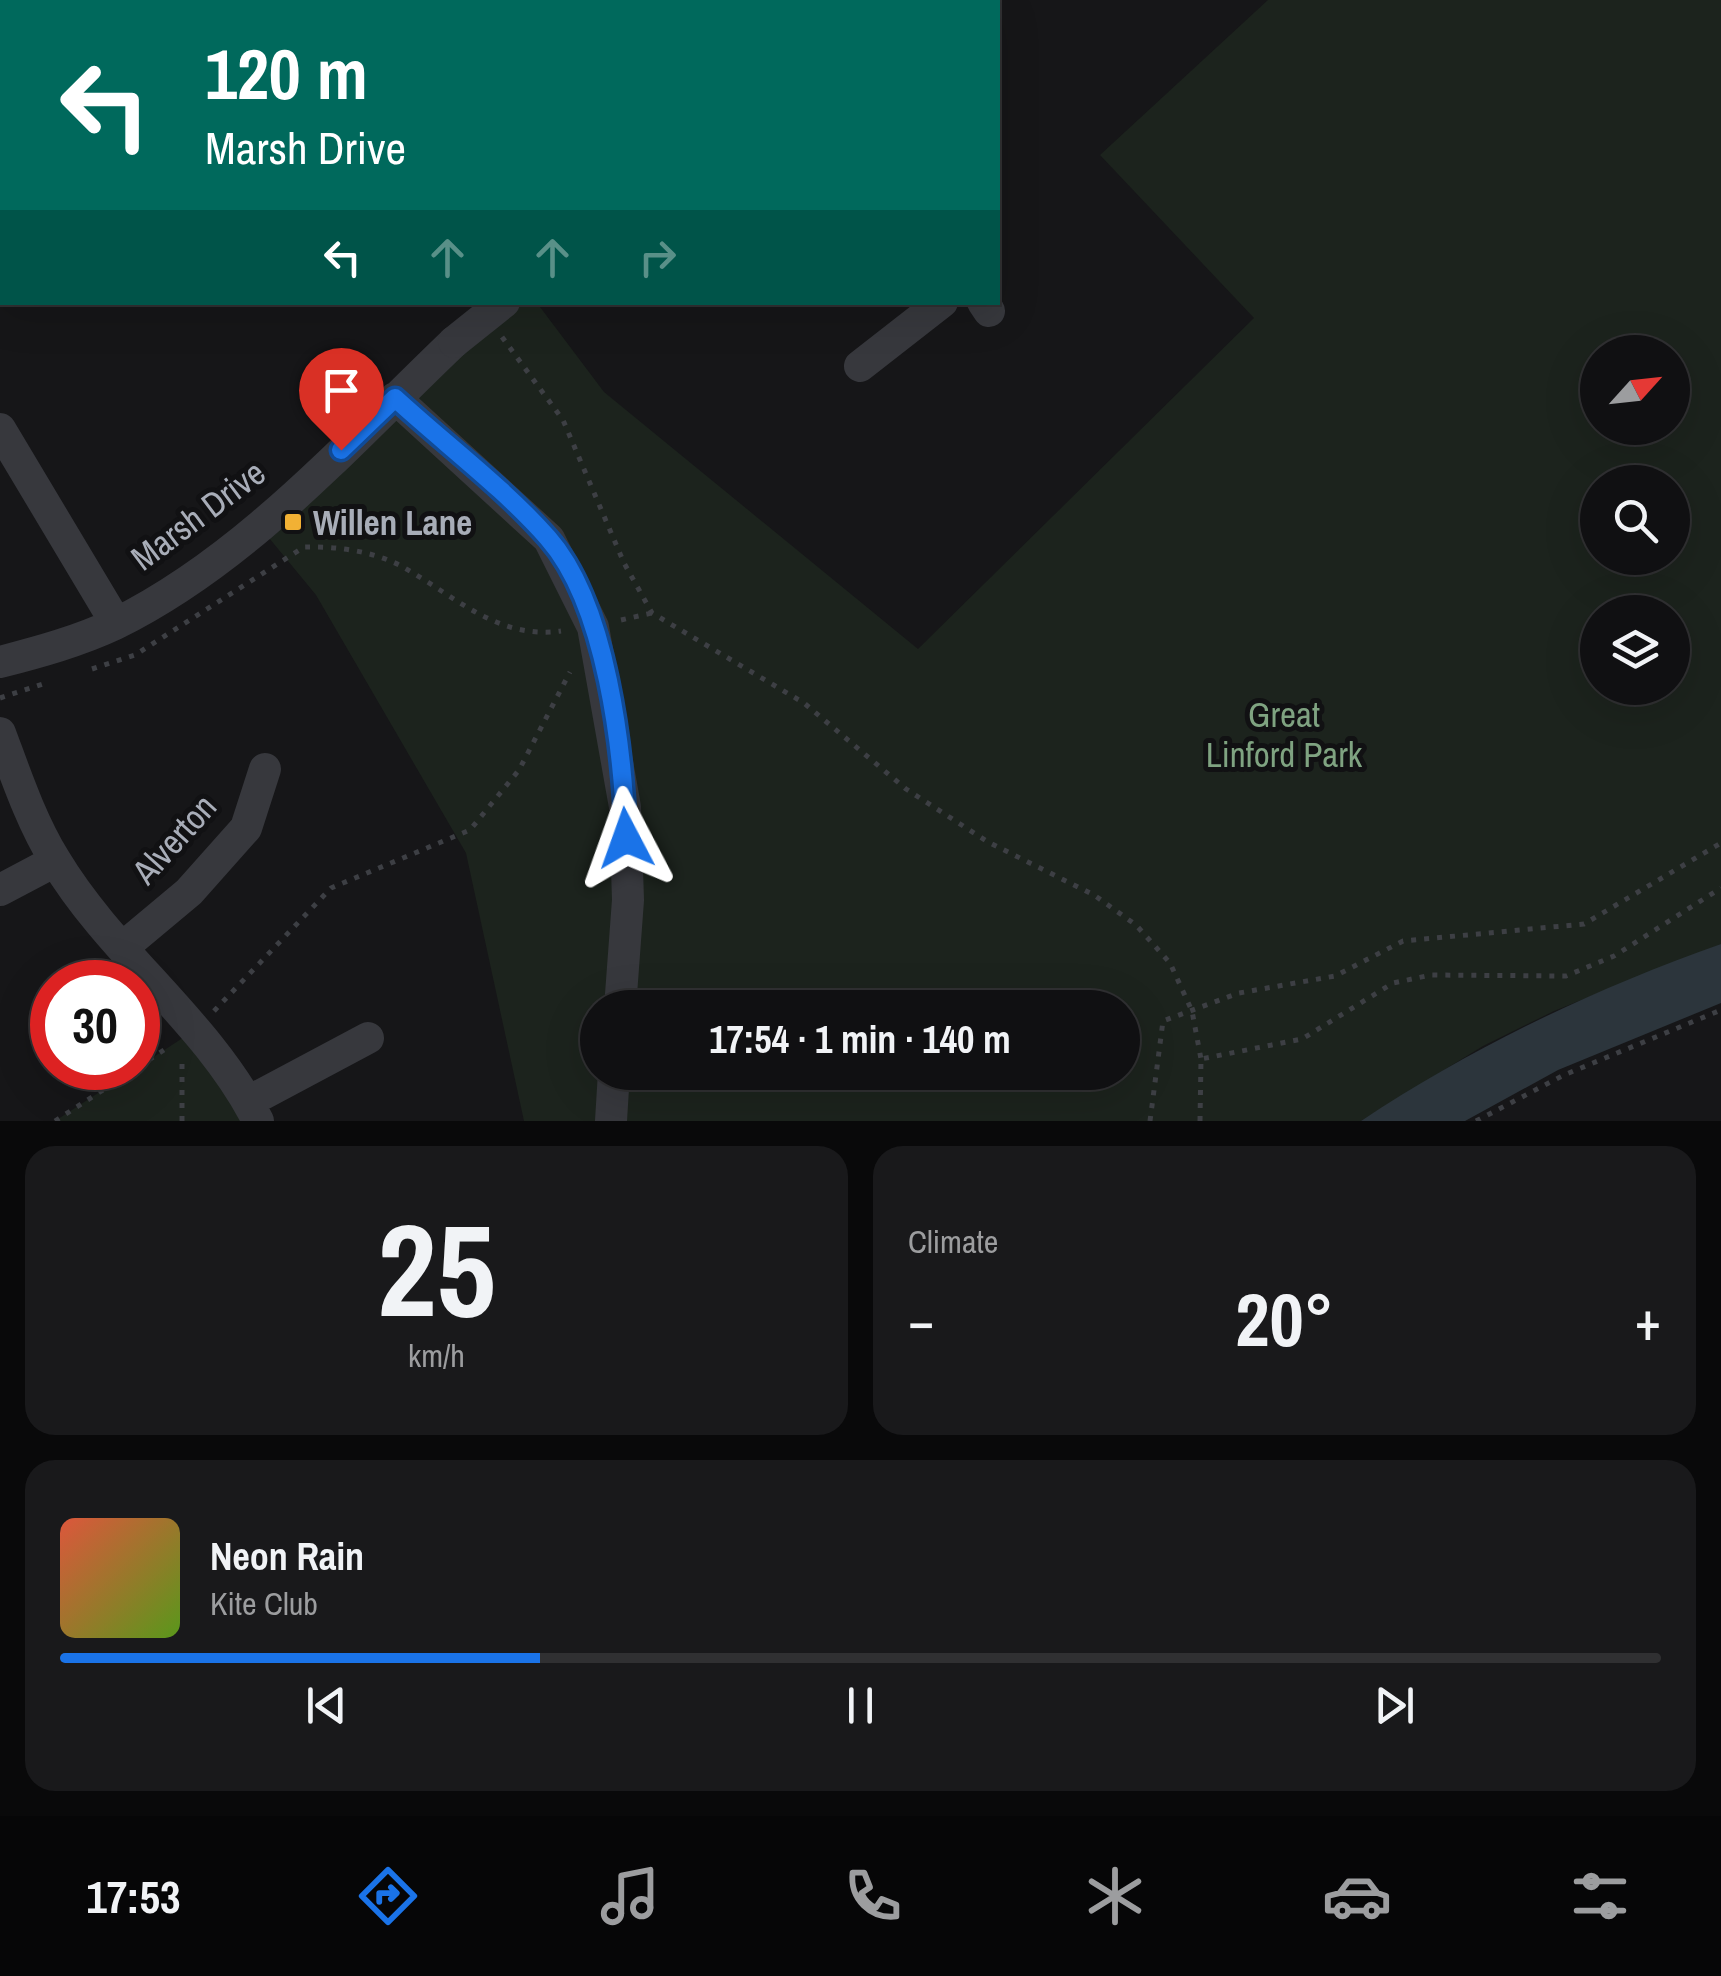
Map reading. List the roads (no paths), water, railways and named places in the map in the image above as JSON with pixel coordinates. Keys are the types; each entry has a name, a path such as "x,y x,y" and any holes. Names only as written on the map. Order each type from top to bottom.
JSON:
{"street":[{"path":"860,366 938,305"},
{"name":"Marsh Drive","path":"0,662 116,623 260,527 454,342 501,318"},
{"path":"395,398 549,539 595,632 625,807 628,900 621,990"},
{"path":"0,429 116,623"},
{"name":"Alverton","path":"0,733 55,861 253,1112 368,1038"},
{"name":"Alverton","path":"122,948 189,892 246,828 265,768"},
{"path":"0,890 55,861"},
{"path":"610,1121 613,1090"}],"place":[{"name":"Willen Lane","path":"293,522"}],"park label":[{"name":"Great Linford Park","path":"1284,734"}]}
